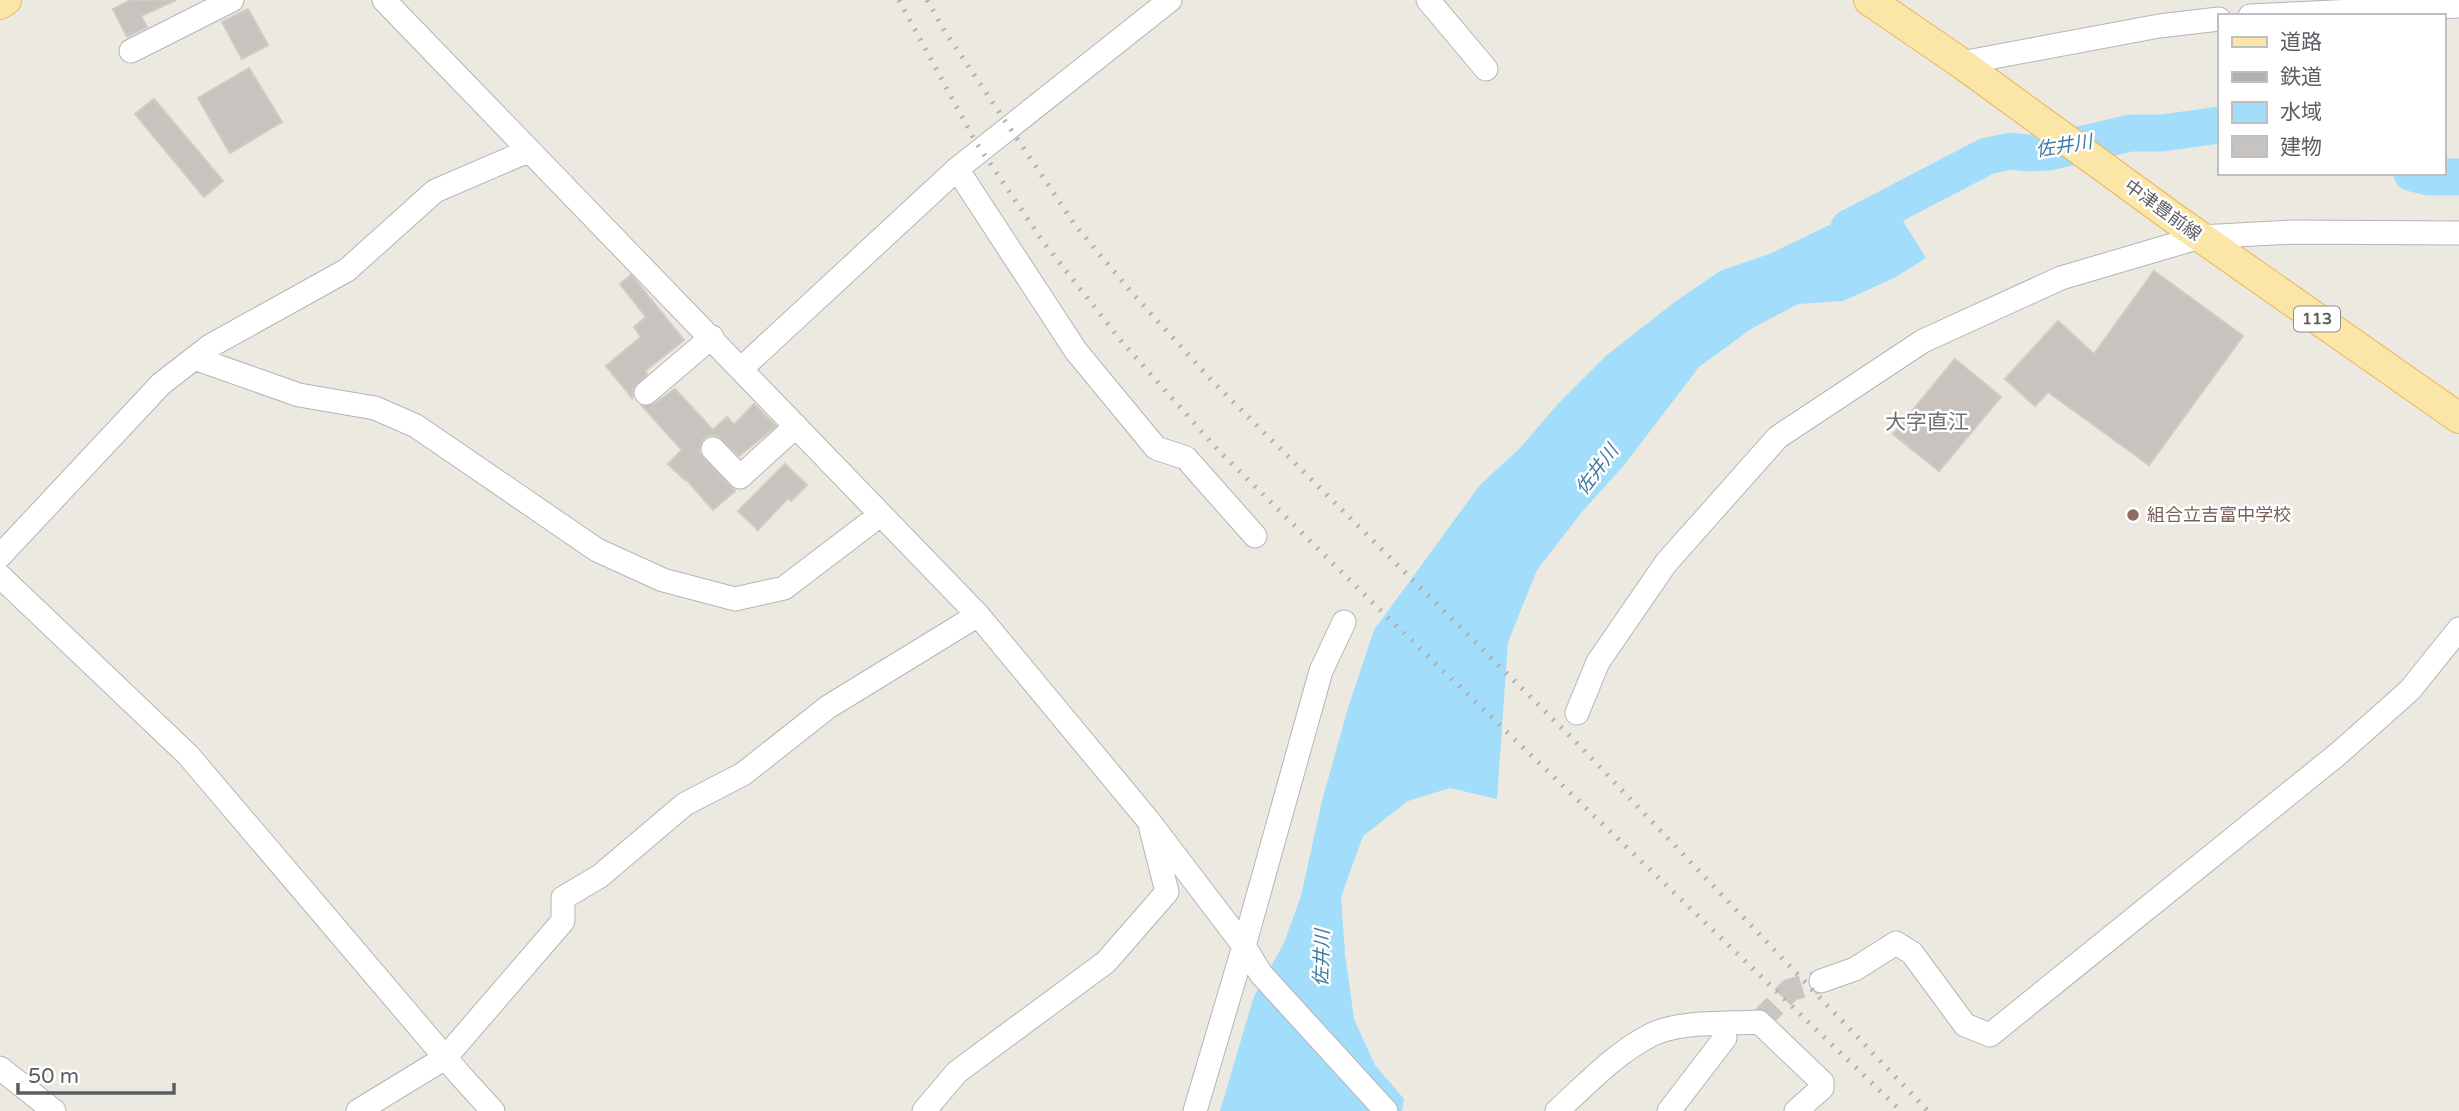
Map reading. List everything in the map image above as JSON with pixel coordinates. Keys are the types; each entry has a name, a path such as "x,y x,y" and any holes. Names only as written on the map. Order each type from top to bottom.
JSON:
{"main road":[{"path":"0,4 6,0"},
{"name":"中津豊前線","path":"1869,0 1961,62 2200,237 2459,418"}],"street":[{"path":"131,51 232,0"},
{"path":"384,0 978,615 1148,820 1249,956 1386,1111"},
{"path":"742,369 957,169 1170,0"},
{"path":"1428,0 1486,69"},
{"path":"2291,14 2459,6"},
{"path":"1961,62 2159,26 2218,19"},
{"path":"0,556 161,384 194,358 210,346 347,270 435,191 528,151"},
{"path":"957,169 1076,351 1156,448 1186,458 1255,536"},
{"path":"1577,713 1598,662 1666,563 1778,437 1923,341 2061,278 2200,237 2291,232 2459,233"},
{"path":"646,393 712,337"},
{"path":"194,358 299,395 375,408 416,426 597,550 663,580 735,599 785,588 880,515"},
{"path":"713,449 740,477 796,426"},
{"path":"0,576 188,755 493,1111"},
{"path":"358,1111 445,1058 564,921 563,898 600,876 685,804 743,774 828,707 978,615"},
{"path":"1195,1111 1249,956 1321,671 1343,622"},
{"path":"1821,981 1855,969 1896,943 1912,953 1965,1025 1990,1035 2339,754 2410,690 2459,629"},
{"path":"924,1111 957,1072 1106,962 1167,892 1148,820"},
{"path":"1557,1111 1603,1068 1652,1034 1692,1025 1759,1022 1822,1082 1822,1088 1796,1111"},
{"path":"1669,1111 1725,1038"},
{"path":"0,1068 54,1111"}],"water":[{"path":"1888,197 1926,258 1894,278 1843,301 1798,304 1751,329 1699,367 1625,464 1582,512 1537,570 1508,642 1497,799 1450,788 1408,801 1363,836 1341,897 1354,1019 1375,1065 1404,1099 1402,1111 1220,1111 1254,996 1284,943 1301,896 1322,801 1348,708 1374,630 1480,485 1519,449 1557,405 1607,355 1676,301 1720,271 1769,254"}],"building":[{"path":"131,0 176,0 141,16 147,27 127,37 113,9"},
{"path":"248,9 268,45 242,59 222,22"},
{"path":"249,68 282,122 230,153 198,98"},
{"path":"154,99 223,181 204,197 135,114"},
{"path":"2154,271 2243,336 2149,465 2048,392 2035,406 2005,379 2058,321 2094,354"},
{"path":"631,275 684,340 645,371 647,374 633,388 632,398 606,366 641,337 634,327 646,317 620,284"},
{"path":"1955,359 2001,397 1939,471 1893,434"},
{"path":"675,389 713,430 727,417 734,425 754,404 776,426 739,456 718,436 710,435 703,439 699,452 735,491 713,510 686,479 668,464 682,450 642,406 654,404"},
{"path":"785,464 807,485 791,501 788,498 758,530 738,511"}],"waterway":[{"name":"佐井川","path":"1849,228 1987,156 2011,151 2049,152 2131,133 2162,133 2218,125"},
{"name":"佐井川","path":"2420,175 2459,177"}],"tunnel":[{"path":"1759,1022 1790,990 1821,981"}],"railway":[{"path":"899,0 975,141 1044,243 1122,342 1219,451 1377,607 1901,1111"},
{"path":"927,0 944,30 1075,225 1133,294 1214,383 1575,741 1928,1111"}],"place":[{"name":"組合立吉富中学校","path":"2133,515"}],"district":[{"name":"大字直江","path":"1927,422"}]}
